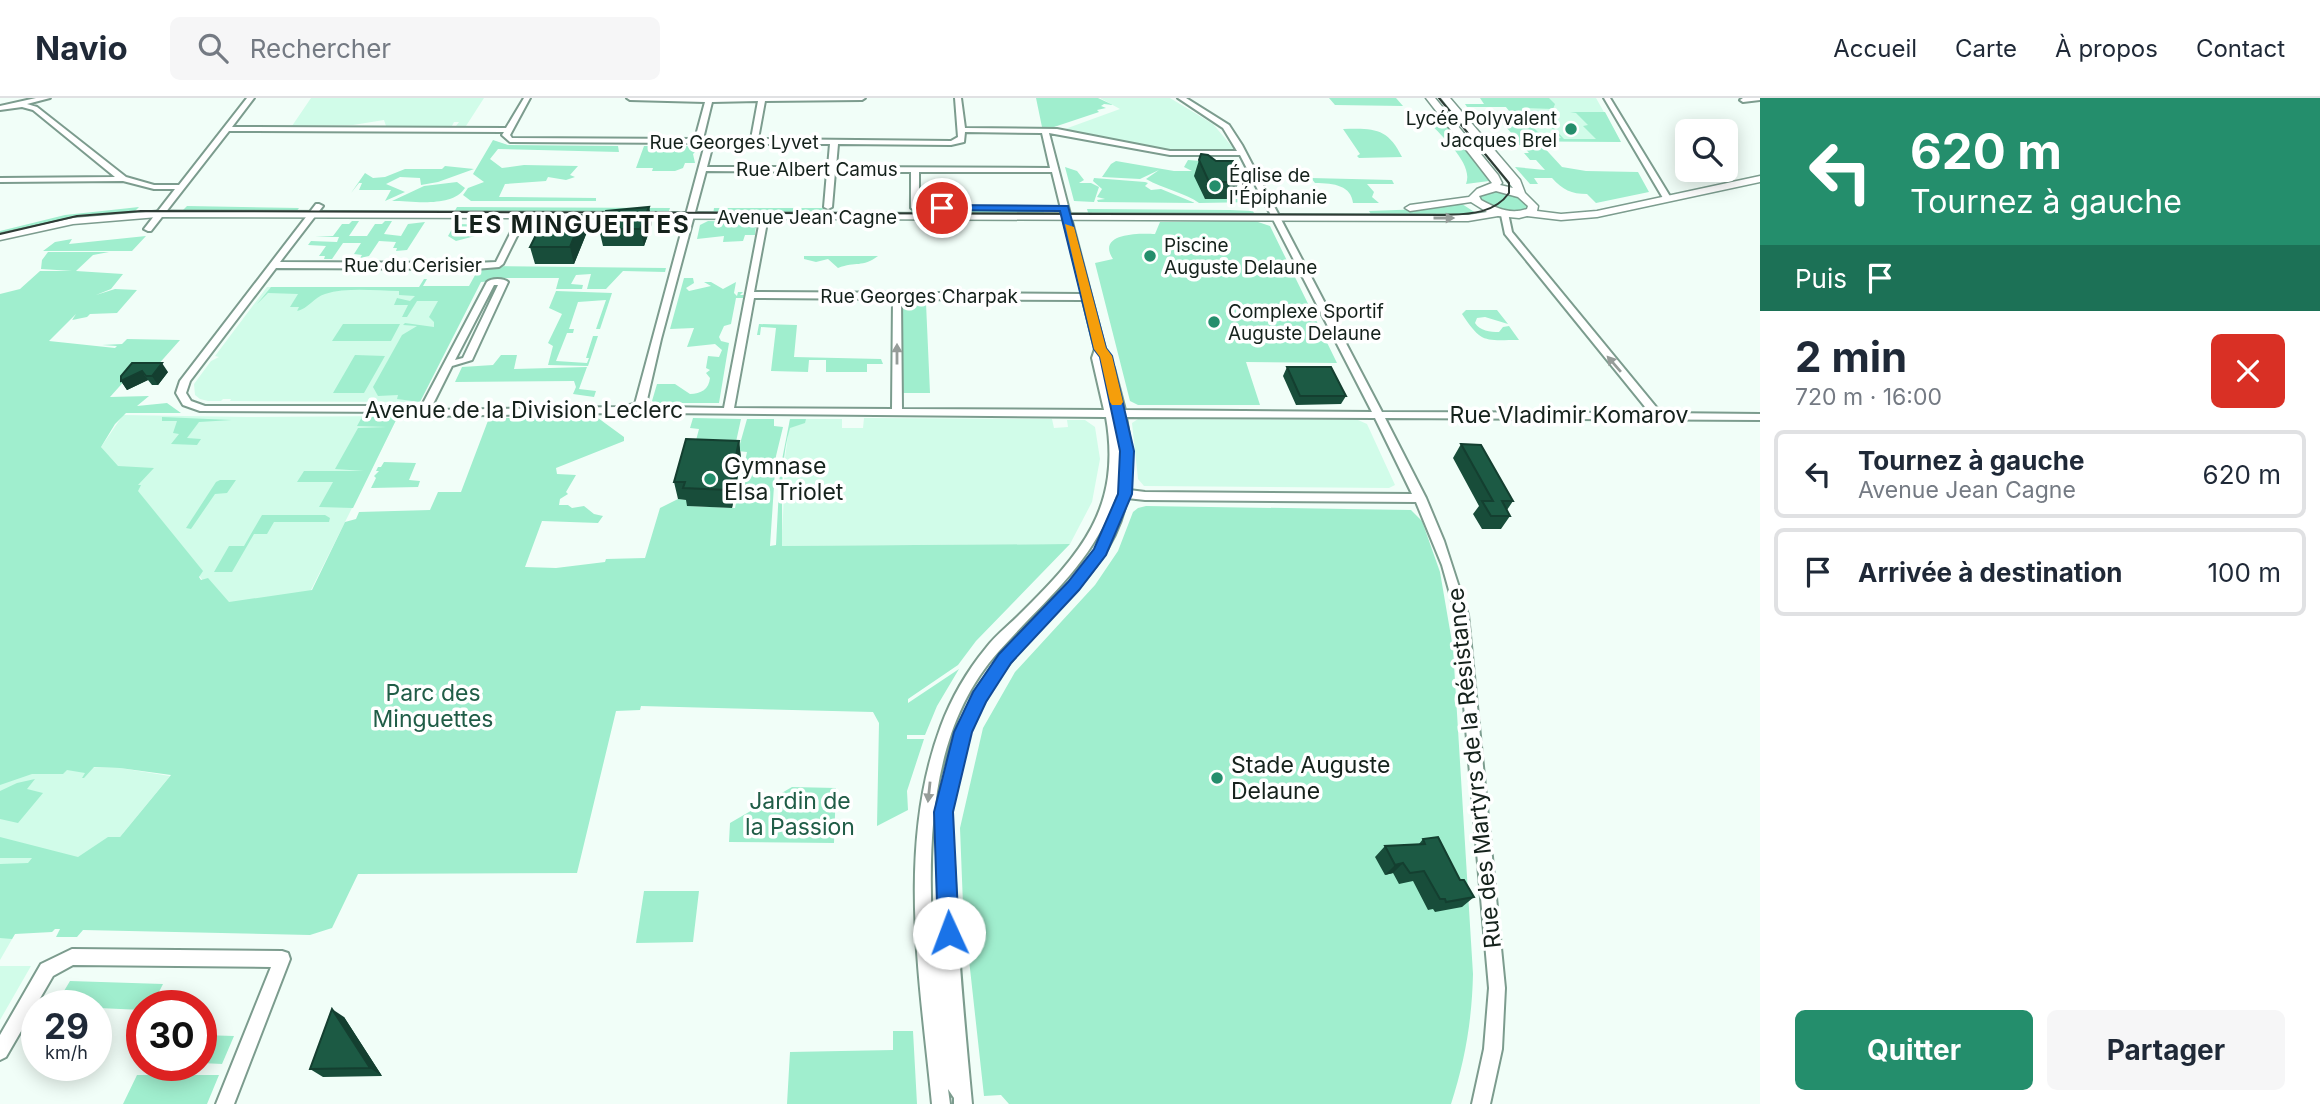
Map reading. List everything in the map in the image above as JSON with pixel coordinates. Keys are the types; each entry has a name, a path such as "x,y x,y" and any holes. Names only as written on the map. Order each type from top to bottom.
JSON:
{"street":[{"path":"0,107 47,98"},
{"path":"148,229 251,98"},
{"path":"509,130 527,98"},
{"path":"630,98 862,98"},
{"path":"958,98 963,130"},
{"path":"1181,98 1226,127 1275,213"},
{"path":"1430,98 1495,177 1497,183 1493,188"},
{"path":"1445,98 1516,182 1530,208"},
{"path":"1607,98 1667,198"},
{"path":"1743,100 1760,98"},
{"path":"698,143 709,100"},
{"path":"754,142 762,100"},
{"path":"0,107 22,105 35,108 123,179"},
{"name":"Rue Georges Lyvet","path":"226,129 509,130 506,135 510,140 698,143 951,143 961,140 963,130 1045,131 1071,133 1170,153 1242,153"},
{"path":"962,1100 943,812 963,732 979,697 1005,659 1074,586 1101,551 1119,492 1127,451 1114,412 1106,356 1100,349 1045,131"},
{"path":"640,405 709,143"},
{"path":"828,207 834,143"},
{"name":"Rue Albert Camus","path":"703,169 1056,170"},
{"path":"915,169 915,208"},
{"path":"0,180 123,179 154,187 182,187"},
{"name":"Avenue Jean Cagne","path":"0,237 73,221 158,214 316,210 692,211 764,217 1275,213 1468,218 1530,208 1580,217 1760,179"},
{"path":"1521,195 1493,188 1476,192 1474,199 1482,207 1501,214 1508,232 1546,281 1658,416"},
{"name":"Avenue Jean Cagne","path":"1275,213 1415,208 1474,199"},
{"name":"Avenue Jean Cagne","path":"0,230 90,210 169,204 523,216 828,207 1066,213"},
{"name":"Avenue de la Division Leclerc","path":"316,210 185,381 181,393 187,403 204,409 404,409 423,413 618,410 640,405 660,410 1114,412"},
{"name":"Rue des Martyrs de la Résistance","path":"1275,213 1420,498 1448,561 1459,602 1473,721 1497,988 1493,1049 1481,1104"},
{"name":"Rue du Cerisier","path":"273,265 499,264 523,216"},
{"path":"728,411 764,217"},
{"path":"423,413 491,282 504,282 467,360 450,364"},
{"name":"Rue Georges Charpak","path":"750,295 1087,297"},
{"path":"897,296 897,411"},
{"name":"Rue Vladimir Komarov","path":"1114,412 1760,417"},
{"path":"1119,492 1232,498 1420,498"},
{"path":"941,1104 936,1007 923,897 924,837 931,779 948,726 991,651 1061,580 1087,547 1108,505 1119,492"},
{"path":"950,945 942,963 936,1007 952,1079 962,1100"},
{"path":"0,1051 47,970 72,957 282,959 225,1104"}],"shaded area":[{"path":"311,98 484,98 466,126 456,126 459,122 454,122 452,126 386,126 384,120 353,125 292,126"},
{"path":"1100,98 1170,98 1213,124 1234,149 1178,151 1142,147 1065,129 1120,109"},
{"name":"Lycée Polyvalent Jacques Brel","path":"1497,98 1596,98 1621,142 1538,141"},
{"path":"267,287 471,287 413,402 200,399 195,395 194,384 211,361 219,357 215,356"},
{"path":"123,415 398,416 310,592 223,607 101,447"},
{"path":"864,418 1052,419 1054,428 1068,427 1067,420 1085,420 1095,427 1100,459 1092,502 1070,544 782,546 785,458 790,419 842,419 842,428 863,428"},
{"path":"1138,419 1358,420 1367,424 1395,485 1389,488 1144,486 1138,479 1132,423"},
{"path":"49,766 120,768 170,776 120,837 15,934 0,960 0,782"},
{"path":"0,966 31,966 0,1020"}],"green space":[{"path":"1036,98 1098,98 1113,105 1104,104 1101,106 1106,108 1097,110 1099,112 1054,127 1042,127"},
{"path":"1329,98 1396,98 1403,106 1335,105"},
{"path":"1480,98 1549,98 1555,104 1553,109 1522,108 1525,113 1521,113 1532,125 1538,126 1533,127 1545,139 1561,138 1550,126 1544,126 1548,125 1537,113 1531,111 1544,112 1540,114 1551,125 1557,126 1553,127 1564,139 1596,139 1583,126 1588,125 1576,113 1570,112 1605,112 1621,142 1508,141 1539,142 1562,167 1586,171 1638,172 1649,192 1596,203 1587,194 1568,190 1552,178 1534,178 1538,184 1530,184 1515,167 1545,170 1536,160 1530,160 1524,153 1529,153 1522,145 1503,145 1494,137 1515,137 1495,115 1474,115 1472,112 1510,112 1506,107 1467,107 1465,104 1484,104"},
{"path":"1438,116 1489,181 1466,184 1466,168 1462,160 1430,123"},
{"path":"1343,129 1379,132 1391,140 1402,157 1359,158 1357,156 1360,154"},
{"path":"493,140 508,145 618,146 619,152 498,149 490,159 502,168 524,165 578,166 570,175 575,177 566,180 548,177 546,181 505,184 499,197 596,198 596,201 471,201 463,195 468,188 484,182 473,174"},
{"path":"644,146 653,146 661,151 664,149 655,146 690,146 698,149 693,154 695,163 685,163 683,168 675,171 652,171 653,168 636,168"},
{"path":"1188,160 1226,163 1205,199 1255,199 1256,202 1199,203 1146,179 1159,170 1140,179 1102,177 1116,161 1174,171 1192,171 1184,167"},
{"path":"445,166 474,169 421,185 420,178 400,177 386,184 405,192 385,201 391,190 359,190 362,183 359,183 351,193 365,173 373,178 385,177 405,169 442,169"},
{"path":"1065,167 1077,171 1084,180 1079,183 1091,183 1099,187 1094,202 1074,201"},
{"path":"1094,178 1145,182 1148,183 1145,186 1151,190 1161,189 1195,203 1098,202 1097,200 1105,199 1097,197 1102,189 1093,181"},
{"path":"1311,178 1392,180 1394,184 1367,184 1374,192 1372,197 1379,203 1353,203 1352,197 1345,189 1315,183"},
{"path":"457,182 465,188 459,194 442,201 392,201 424,186"},
{"path":"1492,191 1514,195 1527,204 1527,209 1513,213 1483,204 1480,195"},
{"path":"1462,204 1479,215 1372,216 1369,211 1424,209"},
{"path":"187,206 299,208 296,212 180,213"},
{"path":"139,207 133,213 57,222 0,235 0,231 65,215"},
{"path":"457,207 670,208 668,214 453,214"},
{"path":"714,208 831,208 831,215 713,215"},
{"path":"911,208 1043,209 1045,216 911,215"},
{"path":"1087,209 1230,210 1253,211 1255,215 1089,216"},
{"path":"359,221 349,236 367,236 375,224 392,221 384,234 401,236 408,224 425,222 407,250 396,251 397,248 393,248 396,242 379,241 369,256 360,258 362,255 354,254 361,243 343,243 332,259 324,259 325,256 319,256 326,246 308,245 311,241 337,242 339,237 315,237 333,236 342,224"},
{"path":"708,221 751,222 756,226 755,235 745,235 743,241 723,242 724,236 697,239 700,225"},
{"name":"Complexe Sportif Auguste Delaune","path":"1255,221 1270,226 1337,363 1246,362 1260,405 1138,405 1130,401 1095,263 1113,259 1109,250 1115,239 1130,235 1155,234 1160,222"},
{"path":"455,224 501,225 498,230 456,241 448,236"},
{"path":"146,236 132,251 43,251 55,242 72,239 69,244"},
{"name":"Parc des Minguettes","path":"48,252 109,252 93,255 76,271 123,274 111,289 96,295 115,289 137,290 117,313 90,314 72,320 76,314 49,341 115,348 117,346 102,345 122,344 127,339 180,340 156,367 136,368 110,397 149,396 137,406 167,403 181,413 126,413 115,424 101,447 118,466 154,468 138,485 141,485 138,491 203,571 199,577 201,580 208,578 229,602 312,590 345,522 356,519 359,512 430,510 438,492 461,492 489,418 598,418 624,437 624,441 556,468 557,474 576,475 566,492 568,494 560,499 559,505 572,508 584,506 594,514 603,516 598,523 542,521 525,567 556,568 605,562 606,559 645,558 660,508 678,499 689,500 688,506 735,508 747,452 738,451 747,419 774,419 774,426 783,427 776,456 770,546 776,545 780,470 790,419 806,419 805,423 790,428 787,442 783,472 782,546 1070,544 976,641 958,665 908,699 908,703 959,669 937,706 925,735 907,735 907,739 924,739 907,791 908,810 877,826 879,723 873,712 641,706 640,710 616,711 577,873 358,874 332,928 310,935 83,930 77,937 56,937 60,929 55,929 52,932 15,934 12,939 0,938 0,864 28,863 32,858 0,858 0,837 78,857 108,837 120,837 171,775 94,767 84,778 85,773 67,770 63,774 32,774 0,785 0,294 20,289 40,271 72,271 41,269 42,260"},
{"path":"804,256 878,256 868,262 838,268 828,259 816,262 804,259"},
{"path":"479,268 666,268 665,272 623,271 606,289 587,289 591,274 576,275 571,284 583,285 582,289 556,289 559,278 503,278 481,282 420,402 397,399 398,395 378,396 373,387 402,335 417,326 403,325 405,323 434,327 434,322 429,317 438,301 417,301 407,317 402,317 408,305 394,305 397,298 410,301 415,296 399,295 399,291 334,292 321,296 297,311 299,307 290,307 298,294 268,293 257,304 271,287 419,287 424,279 427,279 423,286 469,286"},
{"path":"684,278 693,278 694,283 686,288 689,291 711,286 704,282 711,282 723,289 736,282 734,293 737,296 738,292 743,292 740,295 744,295 743,298 736,298 731,324 724,326 719,337 721,341 729,343 719,403 652,401 657,384 675,384 690,394 704,390 710,378 706,373 710,370 706,368 708,356 719,357 722,350 715,344 687,347 694,328 670,329"},
{"path":"556,291 612,293 600,329 596,329 606,300 578,302 569,329 574,329 573,333 567,333 556,361 587,363 593,336 598,336 588,366 548,365 553,346 548,343 562,314 549,308"},
{"path":"900,303 926,303 930,393 901,393"},
{"path":"1466,310 1497,310 1508,324 1485,317 1477,318 1477,326 1499,332 1503,327 1509,326 1519,340 1485,338 1474,331 1462,314"},
{"path":"343,324 400,324 391,341 332,341"},
{"path":"759,324 797,325 794,357 881,359 883,364 867,364 867,372 826,372 826,360 809,360 808,372 771,371 776,328 761,327 760,335 757,335"},
{"path":"355,355 385,356 364,393 333,393"},
{"path":"501,355 517,355 514,369 587,367 579,389 596,391 594,397 573,394 576,387 574,381 455,382 462,367 493,365"},
{"path":"398,416 353,508 319,507 333,482 297,482 304,471 364,471 335,469 358,428 387,427 357,426 362,417"},
{"path":"162,417 232,420 199,422 187,438 201,439 197,445 171,444 179,434 173,433 177,421 162,421"},
{"path":"693,418 741,419 734,451 694,448 699,429 690,428"},
{"path":"384,462 416,463 409,480 420,481 418,487 371,488 376,478 374,476 379,471 376,471 378,467"},
{"path":"236,480 227,493 215,494 191,529 186,528 216,482"},
{"name":"Stade Auguste Delaune","path":"1146,506 1411,510 1422,521 1440,572 1453,648 1473,974 1467,1040 1451,1104 1009,1104 1001,1095 984,1096 963,905 960,828 983,728 1015,672 1095,585 1118,551 1133,512"},
{"path":"262,515 325,515 330,518 329,522 274,522 267,534 254,534 232,572 214,572 229,546 244,546"},
{"path":"35,779 27,789 43,793 18,823 0,819 0,791"},
{"name":"Jardin de la Passion","path":"792,787 836,788 834,843 729,842 730,823"},
{"path":"644,891 699,891 693,942 636,943"},
{"path":"70,981 163,984 160,990 126,990 126,1009 112,1009 112,990 65,990"},
{"path":"893,1031 913,1031 917,1104 787,1104 790,1052 893,1050"},
{"path":"217,1035 234,1036 222,1064 217,1064"},
{"path":"134,1081 217,1081 207,1104 123,1104"}],"building":[{"path":"1201,154 1216,161 1233,161 1240,177 1234,177 1236,182 1209,182 1199,160"},
{"path":"649,207 640,229 599,229 606,211"},
{"path":"583,215 570,247 530,247 544,219"},
{"path":"132,363 162,363 152,376 146,376 142,371 121,381 121,376"},
{"path":"1287,367 1331,367 1346,396 1300,396"},
{"path":"686,439 739,441 729,490 683,488 685,482 674,482"},
{"path":"1461,444 1481,445 1513,501 1502,501 1510,516 1491,516 1482,501 1493,501"},
{"path":"1438,837 1460,880 1464,880 1474,897 1446,902 1445,899 1440,899 1424,871 1410,873 1403,863 1395,865 1385,846 1425,844 1423,839"},
{"path":"332,1009 370,1068 310,1069"}],"tram line":[{"path":"0,234 77,216 141,211 1445,215 1488,209 1509,193 1509,183 1439,98"}],"slow traffic":[{"path":"1069,227 1100,349 1106,356 1117,402"}],"place":[{"name":"Lycée Polyvalent Jacques Brel","path":"1571,129"},
{"name":"Église de l'Épiphanie","path":"1215,186"},
{"name":"Piscine Auguste Delaune","path":"1150,256"},
{"name":"Complexe Sportif Auguste Delaune","path":"1214,322"},
{"name":"Gymnase Elsa Triolet","path":"710,479"},
{"name":"Stade Auguste Delaune","path":"1217,778"}],"district":[{"name":"LES MINGUETTES","path":"572,224"}],"route":[{"path":"942,208 1064,208 1100,349 1106,356 1127,451 1125,494 1101,551 1074,586 1005,659 979,697 963,732 947,787 943,812 949,933"}]}
